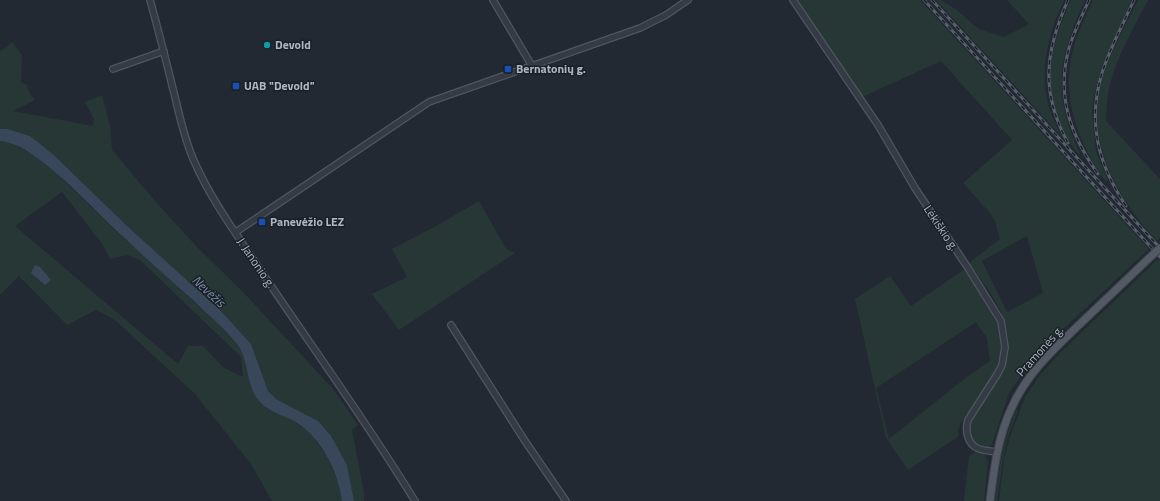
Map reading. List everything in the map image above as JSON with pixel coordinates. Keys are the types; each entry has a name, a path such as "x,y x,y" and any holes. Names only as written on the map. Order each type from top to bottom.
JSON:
{"main road":[{"name":"Pramonės g.","path":"990,501 997,452 1004,426 1012,406 1023,386 1055,348 1160,248"}],"street":[{"name":"J. Janonio g.","path":"150,0 184,134 193,160 213,197 321,360 375,436 415,501"},
{"path":"493,0 532,66"},
{"path":"236,232 425,105 440,98 640,28 666,15 688,0"},
{"name":"Lėkiškio g.","path":"793,0 878,125 915,188 1001,321 1005,347 1002,365 998,374 968,420 966,427 967,436 977,448 997,452"},
{"path":"113,69 164,51"},
{"path":"451,325 525,441 566,501"}],"shaded area":[{"path":"796,0 920,0 1149,249 1059,333 1029,364 1009,393 992,444 988,447 983,447 975,443 972,439 970,431 971,423 980,405 1003,371 1006,363 1008,338 999,307 969,263 1000,239 995,221 990,213 963,183 1012,140 941,61 862,97","holes":["1027,236 1043,293 1007,312 982,261"]},
{"path":"936,0 941,0 954,8 979,29 1004,37 1029,24 1007,0 1064,0 1050,38 1045,64 1045,90 1048,104 1062,137"},
{"path":"1071,0 1085,0 1068,42 1062,77 1062,95 1065,113 1081,156 1070,143 1060,123 1052,99 1050,78 1052,55 1055,43"},
{"path":"1093,0 1131,0 1100,72 1094,96 1092,111 1096,152 1108,180 1106,182 1088,153 1081,138 1071,105 1069,88 1069,71 1072,54 1081,27"},
{"path":"1138,0 1148,0 1127,41 1113,74 1108,93 1106,121 1160,179 1160,238 1157,241 1128,205 1107,165 1100,143 1097,121 1098,98 1103,75 1115,46"},
{"path":"12,42 22,55 21,82 27,85 30,94 35,100 13,111 93,126 94,119 85,102 102,95 110,125 112,150 155,201 198,248 243,292 333,389 358,425 352,430 364,493 364,501 354,501 347,465 318,421 276,399 268,391 251,344 221,311 126,225 55,156 30,136 7,129 0,129 0,51"},
{"path":"0,141 9,142 29,152 54,171 119,234 214,320 237,344 244,356 251,388 268,409 294,421 310,433 327,456 340,487 342,501 272,501 251,464 195,394 114,319 96,310 67,325 19,276 0,295","holes":["62,192 103,245 110,259 128,255 140,260 241,357 243,377 224,368 203,346 188,346 178,364 15,226"]},
{"path":"479,201 505,247 515,253 399,330 372,294 407,277 392,249 438,225"},
{"path":"1158,259 1160,261 1160,501 999,501 1004,460 1009,440 1025,397 1040,375 1060,353"},
{"path":"965,269 993,310 1000,327 1002,343 1000,357 995,371 980,398 960,424 958,431 959,436 908,470 886,438 855,299 890,276 911,306","holes":["976,322 987,338 990,361 968,376 889,439 876,388"]},
{"path":"1017,409 1018,410 1007,440 997,501 995,501 1005,443"},
{"path":"975,452 984,454 988,461 984,501 964,501 969,456"}],"water":[{"path":"0,129 7,129 30,136 55,156 126,225 221,311 251,344 268,391 276,399 318,421 331,436 347,465 354,501 342,501 337,478 327,456 312,436 294,421 272,411 255,396 241,351 227,332 129,243 77,192 54,172 23,149 0,141"},
{"path":"35,265 40,267 51,280 45,285 31,273"}],"railway":[{"path":"924,0 1160,257"},
{"path":"932,0 1160,248"},
{"path":"1068,0 1054,37 1049,72 1053,106 1059,124 1068,143"},
{"path":"1089,0 1069,48 1065,66 1064,82 1068,114 1073,129 1088,159 1098,174"},
{"path":"1126,206 1116,190 1102,158 1098,142 1095,109 1105,64 1134,0"}],"place":[{"name":"Devold","path":"267,45"},
{"name":"Bernatonių g.","path":"508,69"},
{"name":"UAB \"Devold\"","path":"236,86"},
{"name":"Panevėžio LEZ","path":"262,222"}],"water label":[{"name":"Nevėžis","path":"209,291"}]}
